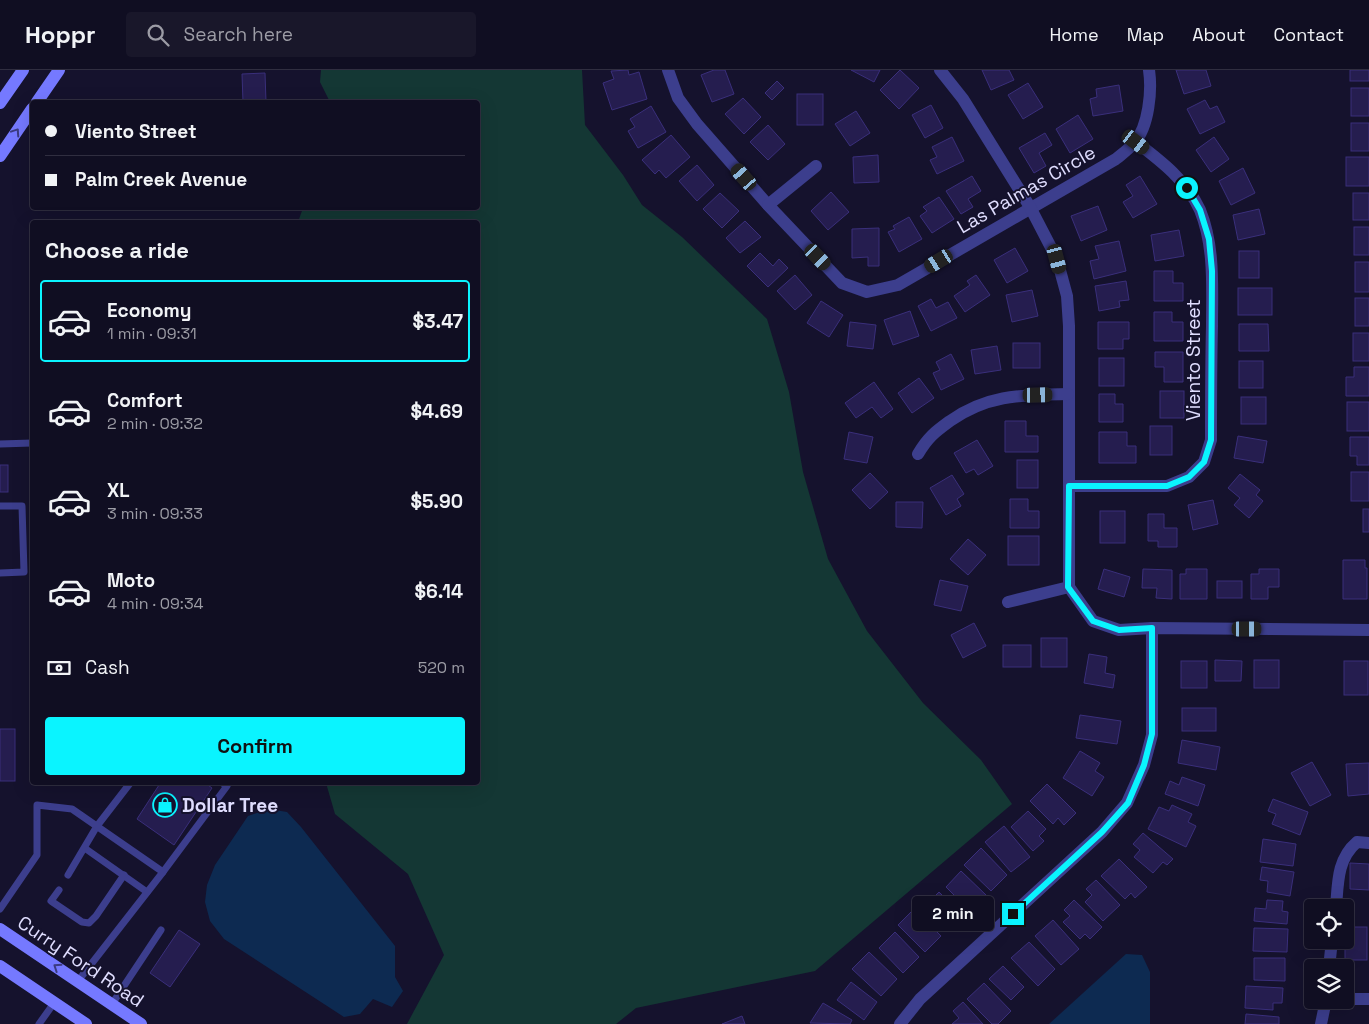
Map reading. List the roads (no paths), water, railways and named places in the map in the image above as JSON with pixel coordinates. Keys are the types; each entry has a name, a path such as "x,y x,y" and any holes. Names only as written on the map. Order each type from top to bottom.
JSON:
{"street":[{"path":"0,103 23,70"},
{"path":"38,100 59,70"},
{"name":"Las Palmas Circle","path":"668,70 678,98 697,124 768,205 842,282 868,292 898,285 1116,159 1136,142 1150,104 1149,70"},
{"path":"940,70 963,99 1030,207 1057,259 1067,296 1068,587 1093,621 1119,630 1152,628 1369,630"},
{"path":"0,156 30,112"},
{"name":"Viento Street","path":"1069,486 1167,486 1189,477 1204,462 1211,440 1212,271 1209,239 1200,210 1187,188 1164,164 1136,142"},
{"path":"768,205 816,166"},
{"path":"918,454 928,437 965,410 988,400 1023,395 1068,394"},
{"path":"1008,602 1068,587"},
{"path":"900,1024 920,999 1102,832 1128,803 1144,765 1152,734 1152,628"},
{"path":"1337,899 1340,867 1348,850 1357,842 1369,843"},
{"name":"Curry Ford Road","path":"0,928 141,1024"},
{"path":"0,966 86,1024"},
{"path":"1354,999 1369,999"},
{"path":"1321,1024 1324,1009"}],"lane":[{"path":"0,444 30,443"},
{"path":"0,506 22,506 24,572 0,573"},
{"path":"68,875 86,849 97,826 129,785"},
{"path":"78,982 163,872 227,786 226,785"},
{"path":"0,910 38,855 37,805 72,809 163,872"},
{"path":"86,849 147,892"},
{"path":"59,890 51,901 82,922 89,923 96,916 124,875"},
{"path":"112,1004 161,930"},
{"path":"39,1024 54,1002"}],"water":[{"path":"269,809 287,812 301,827 395,946 395,977 403,991 392,1007 373,999 360,1014 344,1017 224,939 210,921 205,902 207,885 215,865 248,816"},
{"path":"1126,954 1142,955 1150,972 1150,1024 1049,1024"}],"place":[{"name":"Dollar Tree","path":"165,805"}]}
